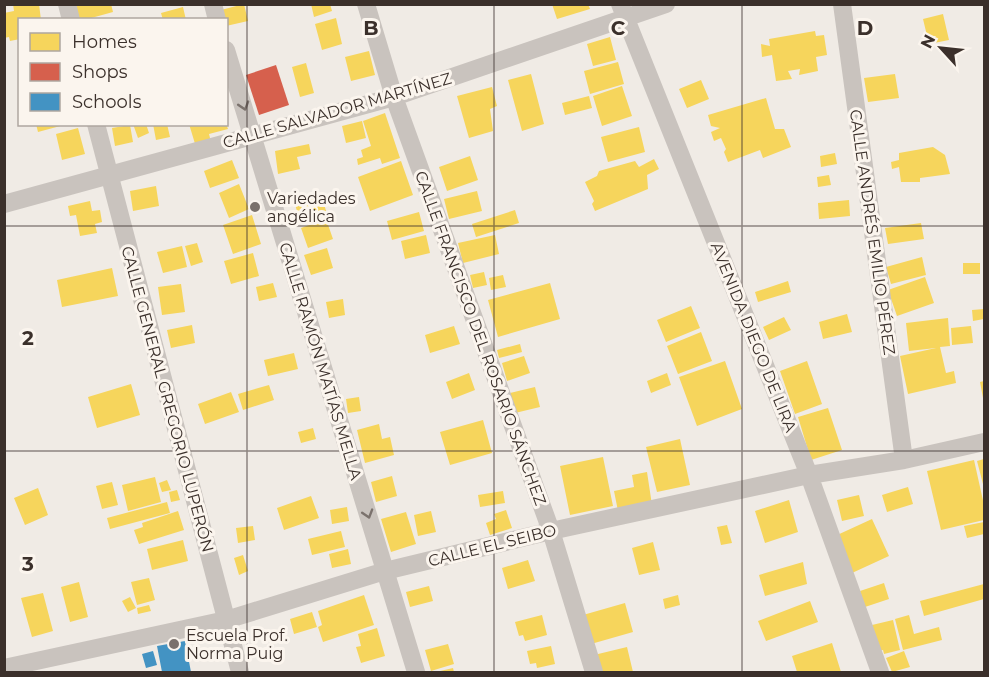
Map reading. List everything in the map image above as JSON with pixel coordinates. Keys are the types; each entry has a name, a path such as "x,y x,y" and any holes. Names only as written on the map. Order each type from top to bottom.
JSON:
{"street":[{"name":"CALLE FRANCISCO DEL ROSARIO SÁNCHEZ","path":"366,4 394,97 550,531 594,672"},
{"name":"CALLE SALVADOR MARTÍNEZ","path":"4,204 394,97 622,11 666,4"},
{"name":"CALLE ANDRÉS EMILIO PÉREZ","path":"842,4 904,460"},
{"name":"AVENIDA DIEGO DE LIRA","path":"622,11 809,475 879,672"},
{"name":"CALLE RAMÓN MATÍAS MELLA","path":"228,57 416,672"},
{"name":"CALLE GENERAL GREGORIO LUPERÓN","path":"96,126 240,672"},
{"name":"CALLE EL SEIBO","path":"4,668 226,620 385,572 550,531 809,475 904,460 984,442"}],"building: Homes":[{"path":"13,4 39,4 41,18 18,18 18,39 10,41 9,37 4,38 4,13 14,11"},
{"path":"72,4 111,4 113,12 91,18 76,18"},
{"path":"244,4 248,21 228,26 228,18 223,18 221,10"},
{"path":"311,4 330,4 332,11 314,17"},
{"path":"552,4 588,4 590,9 557,19"},
{"path":"183,7 186,18 162,18 161,13"},
{"path":"943,14 949,40 929,44 923,19"},
{"path":"336,18 342,44 322,50 315,24"},
{"path":"815,31 816,36 824,35 827,55 816,57 818,71 799,75 800,69 788,71 792,79 776,81 772,55 762,57 761,44 770,46 769,39"},
{"path":"610,37 616,60 593,66 587,44"},
{"path":"369,51 375,75 351,81 345,57"},
{"path":"618,62 624,84 590,94 584,71"},
{"path":"306,63 314,93 300,97 292,67"},
{"path":"531,74 544,124 522,131 508,80"},
{"path":"895,74 899,98 868,102 864,78"},
{"path":"701,80 709,99 687,108 679,89"},
{"path":"622,86 632,116 602,126 593,96"},
{"path":"492,87 497,106 490,109 493,131 469,138 457,96"},
{"path":"589,96 592,108 565,115 562,103"},
{"path":"766,98 775,129 784,129 791,147 763,158 760,150 728,162 721,138 714,141 711,132 720,128 711,126 708,115"},
{"path":"385,113 400,158 382,164 380,158 358,165 357,159 363,157 361,150 371,146 363,121"},
{"path":"362,121 366,138 346,143 342,126"},
{"path":"36,126 60,126 38,132"},
{"path":"130,126 133,142 115,146 112,128"},
{"path":"134,126 147,126 149,133 138,138"},
{"path":"153,126 167,126 170,137 156,140"},
{"path":"190,126 227,126 228,129 209,134 211,142 196,147"},
{"path":"639,127 645,152 608,162 601,137"},
{"path":"78,128 85,154 62,160 56,134"},
{"path":"309,144 311,154 297,157 300,169 278,174 275,151"},
{"path":"933,147 945,155 950,174 920,178 920,182 901,182 899,167 892,169 891,162 899,160 899,153"},
{"path":"835,153 837,164 821,167 820,156"},
{"path":"470,156 478,180 447,191 439,167"},
{"path":"654,159 659,169 647,175 648,189 595,211 592,204 594,201 585,182 597,176 599,171 635,161 639,167"},
{"path":"232,160 239,178 210,188 204,171"},
{"path":"401,161 413,195 370,211 358,177"},
{"path":"829,175 831,185 818,187 817,177"},
{"path":"239,184 249,209 229,218 219,193"},
{"path":"156,186 159,206 133,211 130,191"},
{"path":"477,191 482,211 449,219 444,199"},
{"path":"321,194 327,214 300,221 294,201"},
{"path":"849,200 850,216 819,219 818,203"},
{"path":"90,201 92,211 100,210 102,222 95,224 97,233 80,236 76,215 70,216 68,206"},
{"path":"515,210 519,223 476,237 472,224"},
{"path":"419,212 424,231 392,240 387,221"},
{"path":"252,215 261,244 233,254 223,225"},
{"path":"326,219 333,239 308,248 301,228"},
{"path":"921,223 924,239 888,244 885,228"},
{"path":"426,235 430,253 405,259 401,241"},
{"path":"495,235 499,254 463,263 458,243"},
{"path":"197,243 203,262 191,266 185,246"},
{"path":"182,246 187,267 163,273 157,252"},
{"path":"327,248 333,268 311,275 304,255"},
{"path":"253,253 259,276 231,284 224,261"},
{"path":"922,257 926,275 891,284 886,267"},
{"path":"963,263 980,263 980,274 963,274"},
{"path":"112,268 118,296 62,307 57,280"},
{"path":"484,272 487,285 473,288 470,275"},
{"path":"503,275 506,287 491,290 489,278"},
{"path":"925,277 934,303 897,316 888,290"},
{"path":"788,281 791,292 758,302 755,292"},
{"path":"273,283 277,297 259,301 256,287"},
{"path":"550,283 560,319 498,337 488,300"},
{"path":"181,284 185,312 162,315 158,287"},
{"path":"343,299 345,315 329,318 326,302"},
{"path":"691,306 700,328 666,342 657,320"},
{"path":"984,309 984,319 973,321 972,310"},
{"path":"847,314 852,332 823,339 819,322"},
{"path":"784,317 791,330 769,340 763,327"},
{"path":"948,318 950,346 940,347 946,373 954,371 956,383 908,394 900,356 936,348 909,351 906,323"},
{"path":"192,325 195,343 171,348 167,330"},
{"path":"454,326 460,344 430,353 425,335"},
{"path":"971,326 973,343 952,345 951,328"},
{"path":"701,332 712,361 678,374 667,346"},
{"path":"520,344 522,352 499,358 497,350"},
{"path":"294,353 298,369 268,376 264,360"},
{"path":"524,356 530,373 507,381 502,363"},
{"path":"725,361 742,409 697,426 679,377"},
{"path":"807,361 822,404 795,414 780,371"},
{"path":"469,373 475,390 452,399 446,382"},
{"path":"667,373 671,385 651,393 647,381"},
{"path":"984,381 984,398 983,398 980,382"},
{"path":"131,384 140,415 97,428 88,397"},
{"path":"269,385 274,400 243,410 238,394"},
{"path":"535,387 540,407 515,413 510,393"},
{"path":"231,392 239,412 205,424 198,404"},
{"path":"359,397 361,411 348,413 346,399"},
{"path":"828,408 842,450 811,460 798,417"},
{"path":"483,420 492,453 450,465 440,432"},
{"path":"379,424 382,439 390,437 394,455 365,463 357,430"},
{"path":"313,428 316,439 301,443 298,432"},
{"path":"680,439 690,485 657,492 646,447"},
{"path":"603,457 613,506 570,515 560,466"},
{"path":"984,459 984,488 977,461"},
{"path":"974,460 984,505 984,520 941,530 927,471"},
{"path":"647,472 652,505 618,511 614,491 634,487 632,475"},
{"path":"392,476 397,496 376,502 371,482"},
{"path":"155,477 161,502 128,511 122,485"},
{"path":"167,480 171,490 162,492 159,483"},
{"path":"112,482 118,505 102,509 96,486"},
{"path":"908,487 913,504 887,512 882,495"},
{"path":"38,488 48,515 25,525 14,498"},
{"path":"177,490 180,500 171,502 169,492"},
{"path":"503,491 505,503 480,507 478,495"},
{"path":"859,495 864,516 842,521 837,500"},
{"path":"311,496 319,518 284,530 277,508"},
{"path":"789,500 798,532 765,543 755,511"},
{"path":"167,502 170,513 110,529 107,518"},
{"path":"347,507 349,521 332,524 330,510"},
{"path":"506,510 512,528 490,535 486,523 496,519 494,514"},
{"path":"178,511 184,530 139,544 134,530 143,527 142,523"},
{"path":"431,511 436,532 418,536 414,515"},
{"path":"406,512 416,544 391,552 381,519"},
{"path":"872,519 889,556 852,573 835,536"},
{"path":"984,522 984,534 967,538 964,526"},
{"path":"727,525 732,543 721,545 717,527"},
{"path":"253,526 255,540 238,543 236,528"},
{"path":"341,531 345,547 312,555 308,539"},
{"path":"183,540 188,561 152,570 147,549"},
{"path":"653,542 660,570 639,575 632,548"},
{"path":"348,549 351,564 332,568 329,554"},
{"path":"243,555 248,571 239,575 234,558"},
{"path":"528,560 535,581 508,589 502,568"},
{"path":"803,562 807,584 765,596 759,575"},
{"path":"149,578 155,600 137,605 131,582"},
{"path":"79,582 88,617 70,622 61,587"},
{"path":"884,583 889,599 865,607 860,591"},
{"path":"984,584 984,599 924,616 920,601"},
{"path":"429,586 433,601 410,607 406,592"},
{"path":"43,593 53,631 32,637 21,598"},
{"path":"364,595 374,625 323,642 318,627 322,625 318,611"},
{"path":"678,595 680,605 665,609 663,599"},
{"path":"130,597 136,608 128,612 122,601"},
{"path":"810,601 818,622 766,641 758,621"},
{"path":"625,603 633,632 591,644 583,615"},
{"path":"149,605 151,611 138,614 137,608"},
{"path":"312,612 317,627 294,634 290,619"},
{"path":"542,615 547,635 525,641 523,635 519,636 515,622"},
{"path":"909,615 914,634 939,627 942,640 903,650 895,619"},
{"path":"893,620 900,650 884,654 883,650 878,651 872,625"},
{"path":"377,628 385,656 361,663 356,647 361,646 358,634"},
{"path":"832,643 841,672 797,672 792,656"},
{"path":"448,644 454,664 431,671 425,650"},
{"path":"551,646 555,664 537,668 536,663 530,664 527,651"},
{"path":"627,647 633,672 598,672 594,655"},
{"path":"904,651 910,667 892,672 886,658"},
{"path":"453,668 454,672 436,672"}],"building: Shops":[{"path":"276,65 289,105 259,115 246,75"}],"building: Schools":[{"path":"185,641 191,672 162,672 157,646"},
{"path":"153,651 157,665 146,668 142,654"}],"place":[{"name":"Variedades angélica","path":"255,207"},
{"name":"Escuela Prof. Norma Puig","path":"174,644"}]}
